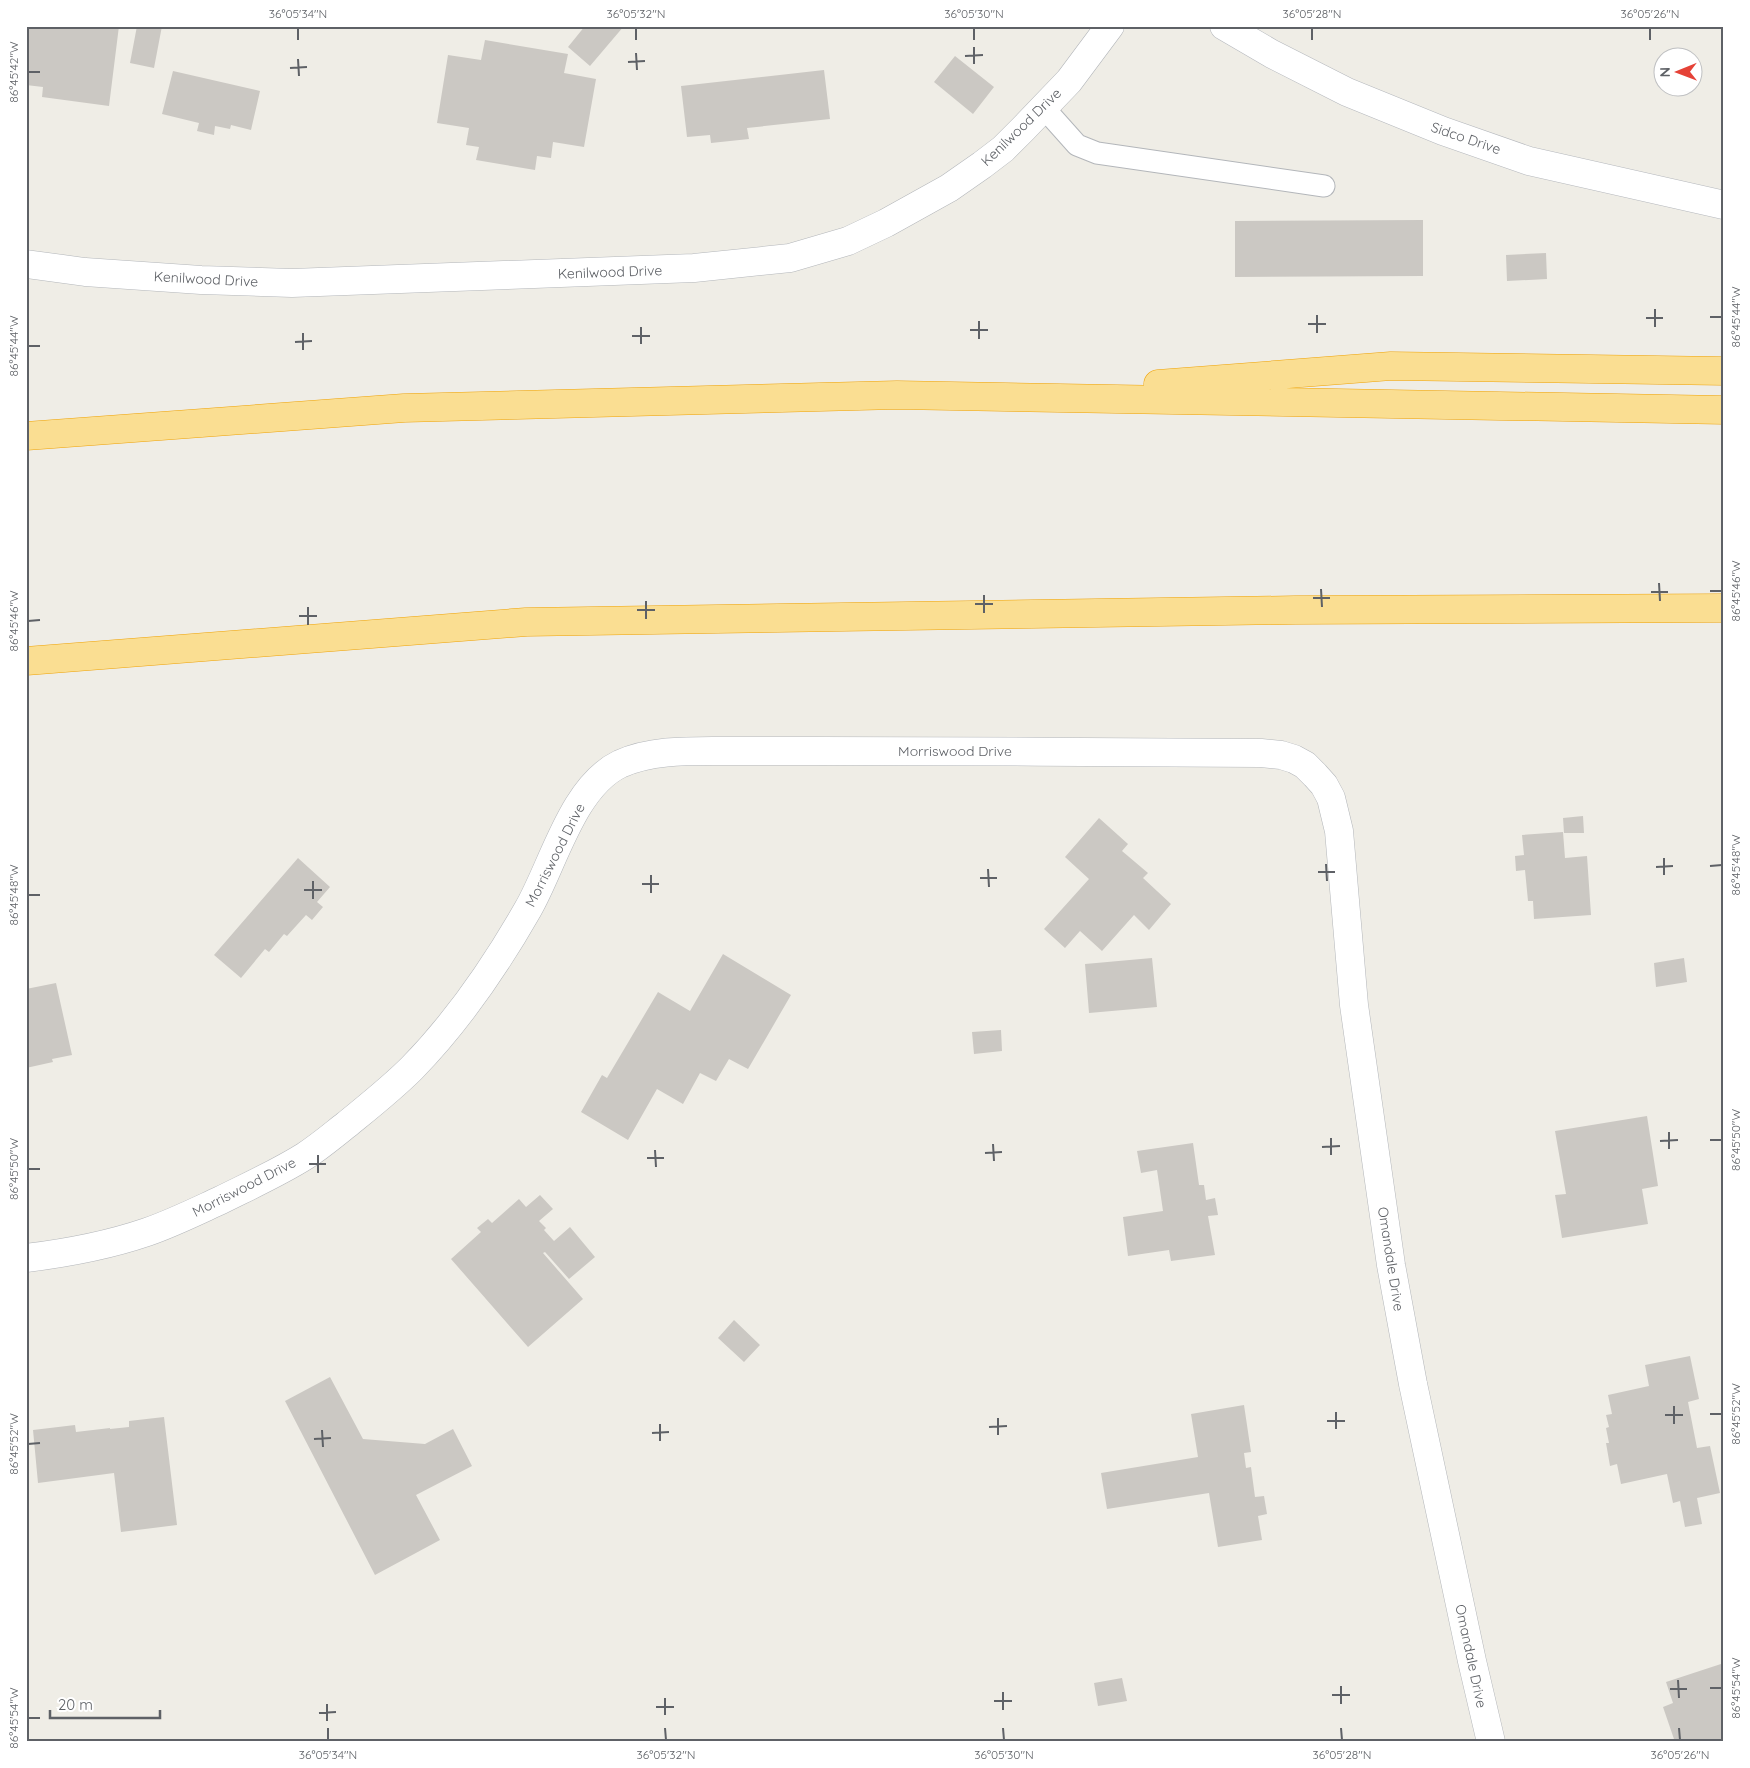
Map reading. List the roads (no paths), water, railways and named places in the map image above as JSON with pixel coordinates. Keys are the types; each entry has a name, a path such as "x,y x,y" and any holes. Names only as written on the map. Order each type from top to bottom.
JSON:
{"highway":[{"path":"995,396 1391,366 1724,371"},
{"path":"26,436 404,408 897,395 1724,410"},
{"path":"1619,608 1724,616"},
{"path":"26,661 526,622 1294,610 1724,608"}],"street":[{"name":"Kenilwood Drive","path":"26,264 85,272 200,280 292,283 694,268 790,258 848,241 886,223 949,188 1003,148 1044,108 1085,62 1110,26"},
{"name":"Sidco Drive","path":"1224,26 1272,54 1347,92 1443,131 1529,161 1724,205"},
{"name":"Morriswood Drive","path":"26,1258 54,1255 103,1244 145,1233 179,1220 281,1170 309,1154 374,1102 411,1068 443,1033 474,992 530,906 565,829 582,799 604,774 622,764 658,754 693,751 1261,753 1281,755 1294,759 1315,775"},
{"name":"Omandale Drive","path":"1315,775 1324,785 1331,798 1339,831 1354,1006 1390,1264 1413,1384 1491,1742"}],"lane":[{"path":"1044,108 1076,145 1097,153 1324,186"}]}
